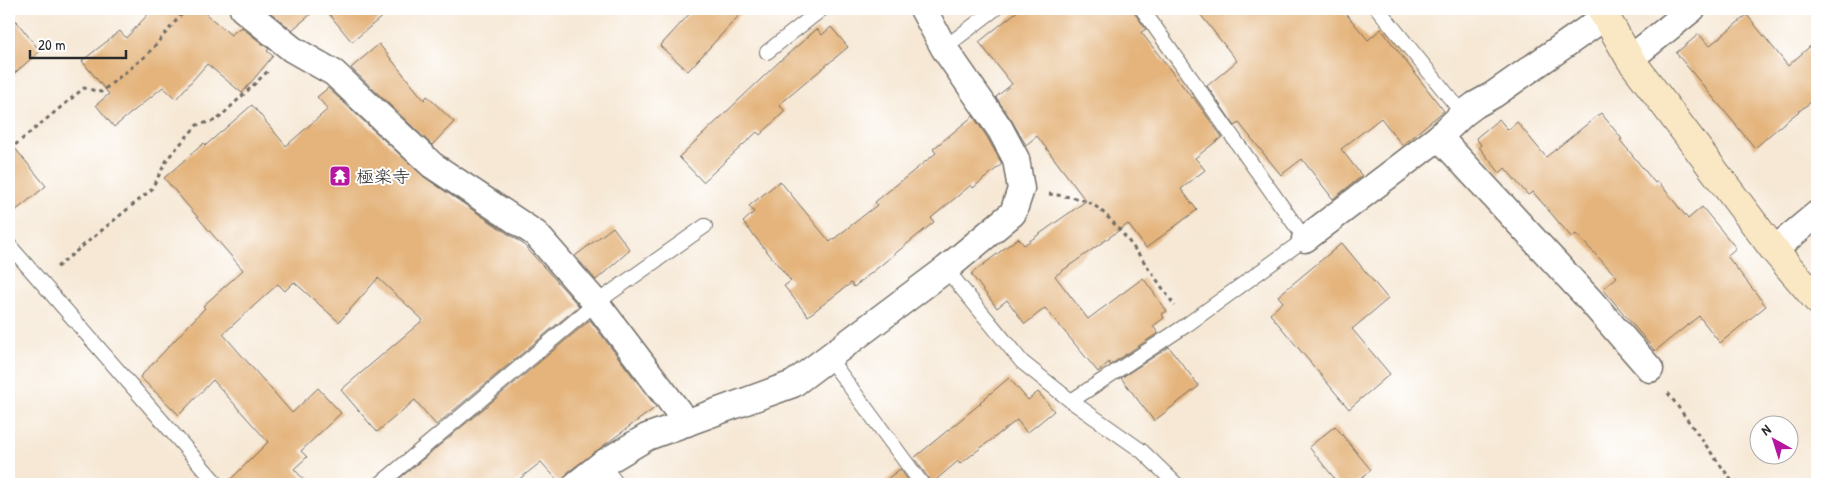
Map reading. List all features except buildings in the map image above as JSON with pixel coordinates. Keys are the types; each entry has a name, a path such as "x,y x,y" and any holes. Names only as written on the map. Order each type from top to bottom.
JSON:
{"street":[{"path":"243,9 292,49 334,73 432,165 536,234 596,303 687,423"},
{"path":"577,484 610,474 647,437 793,384 946,269 1013,213 1021,189 1016,159 1000,129 944,48 923,9"},
{"path":"1630,59 1692,9"},
{"path":"1305,239 1440,137 1463,114 1493,95 1603,13 1630,59 1774,250 1817,300"},
{"path":"1440,137 1650,368"},
{"path":"1774,250 1817,214"}],"lane":[{"path":"767,52 822,9"},
{"path":"944,48 996,9"},
{"path":"1071,401 1188,324 1305,239 1142,9"},
{"path":"1378,9 1463,114"},
{"path":"380,484 596,303 704,226"},
{"path":"9,245 217,484"},
{"path":"946,269 1022,362 1071,401 1142,451 1176,484"},
{"path":"828,358 922,484"}],"path":[{"path":"9,150 84,88 101,92 148,55 186,9"},
{"path":"41,281 151,190 168,158 197,126 217,120 292,49"},
{"path":"1021,189 1071,197 1090,203 1103,213 1127,239 1188,324"},
{"path":"1650,368 1734,484"}],"place":[{"name":"極楽寺","path":"340,176"}]}
